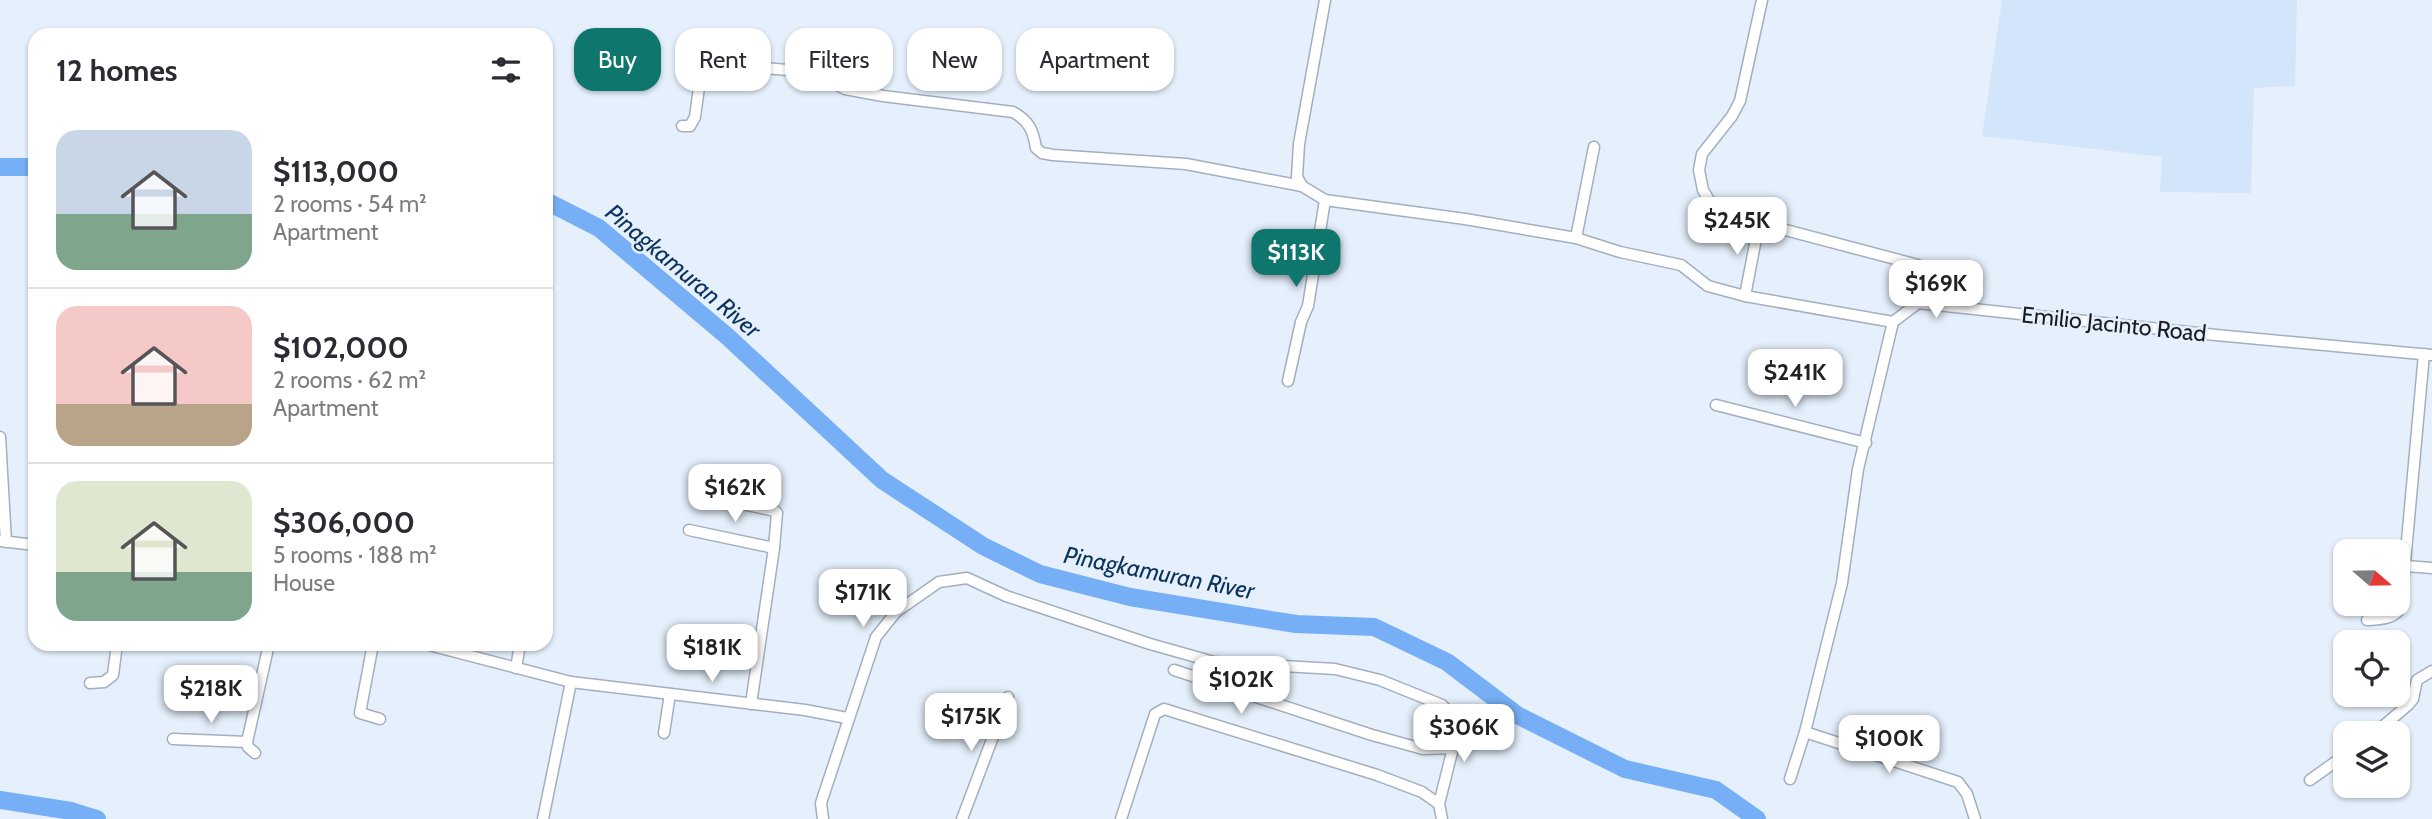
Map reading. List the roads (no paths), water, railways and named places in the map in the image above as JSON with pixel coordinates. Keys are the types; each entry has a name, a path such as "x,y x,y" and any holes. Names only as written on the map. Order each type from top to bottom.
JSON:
{"street":[{"path":"1302,186 1297,177 1299,144 1325,0"},
{"path":"1762,0 1740,102 1702,154 1699,170 1703,190 1709,200 1720,209 1759,223 1918,265 1921,272 1918,303 1893,322 1858,469 1842,583 1805,732 1790,779"},
{"path":"682,127 690,126 695,117 700,79 718,64 810,72 845,89 1013,112 1025,119 1033,132 1036,148 1042,153 1186,164 1302,186 1325,200 1465,219 1576,239 1681,265 1708,286 1745,296 1893,322"},
{"path":"1576,239 1594,148"},
{"path":"1288,381 1301,322 1308,306 1325,200"},
{"path":"1745,296 1759,223"},
{"name":"Emilio Jacinto Road","path":"1918,303 2216,335 2428,354"},
{"path":"2409,539 2428,354"},
{"path":"1716,405 1866,443"},
{"path":"0,437 3,541 28,544"},
{"path":"724,500 777,513 751,704"},
{"path":"689,530 774,548"},
{"path":"2410,566 2432,568"},
{"path":"823,819 821,803 876,637 896,612 939,582 967,578 1006,596 1150,644 1214,662 1335,669 1380,680 1441,705 1452,715 1455,729 1439,804 1442,819"},
{"path":"2367,620 2392,616"},
{"path":"90,683 104,682 113,675 116,651"},
{"path":"256,753 248,747 247,741 267,651"},
{"path":"372,651 360,713 380,719"},
{"path":"452,651 571,682 847,718"},
{"path":"516,668 519,651"},
{"path":"1174,670 1423,749 1453,748"},
{"path":"2390,721 2409,705 2417,680 2432,671"},
{"path":"543,819 571,682"},
{"path":"664,733 670,694"},
{"path":"962,819 1007,697"},
{"path":"1121,819 1155,714 1164,709 1377,775 1422,792 1439,804"},
{"path":"1805,732 1958,782 1967,794 1975,819"},
{"path":"173,739 247,741"},
{"path":"2311,780 2333,764"}],"waterway":[{"name":"Pinagkamuran River","path":"0,167 28,167"},
{"name":"Pinagkamuran River","path":"553,205 599,228 728,337 882,480 983,546 1040,574 1130,597 1296,624 1374,627 1447,662 1517,715 1625,769 1716,790 1757,819"},
{"path":"0,800 71,811 97,819"}]}
